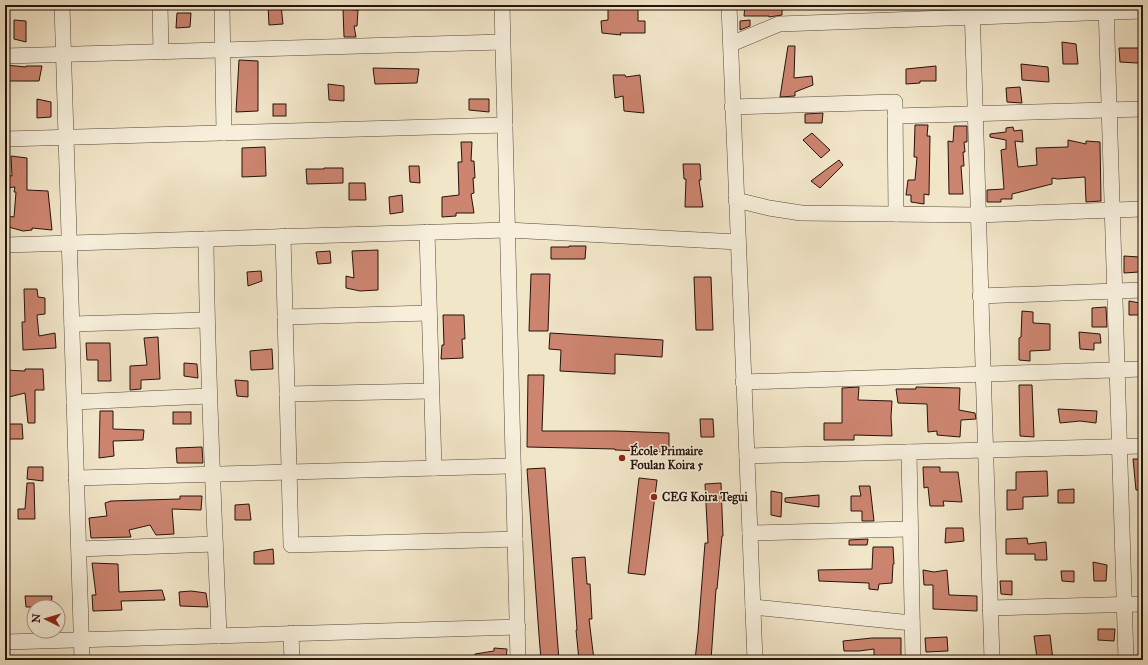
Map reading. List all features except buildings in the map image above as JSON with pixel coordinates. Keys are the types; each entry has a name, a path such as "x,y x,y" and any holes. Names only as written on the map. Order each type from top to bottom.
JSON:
{"street":[{"path":"62,5 82,660"},
{"path":"160,5 161,52"},
{"path":"222,5 224,133"},
{"path":"502,5 518,660"},
{"path":"729,5 755,660"},
{"path":"730,44 779,24 972,11 1106,9 1143,12"},
{"path":"1106,9 1126,660"},
{"path":"972,11 992,660"},
{"path":"5,56 502,42"},
{"path":"732,106 895,102 896,214"},
{"path":"895,116 1143,109"},
{"path":"5,139 505,125"},
{"path":"736,200 769,208 801,213 978,215 1143,209"},
{"path":"5,245 507,230 738,242"},
{"path":"427,232 434,468"},
{"path":"283,236 291,545 515,539"},
{"path":"206,239 206,320 210,396 211,474 219,636"},
{"path":"980,296 1143,290"},
{"path":"285,317 429,313"},
{"path":"72,324 206,320"},
{"path":"744,382 1143,369"},
{"path":"287,394 431,391"},
{"path":"74,402 210,396"},
{"path":"746,456 1143,446"},
{"path":"908,452 913,660"},
{"path":"76,478 513,466"},
{"path":"750,533 909,529"},
{"path":"79,549 215,544"},
{"path":"990,608 1143,604"},
{"path":"753,607 912,623"},
{"path":"5,642 518,627"},
{"path":"291,634 292,660"}],"place":[{"name":"École Primaire Foulan Koira 5","path":"622,458"},
{"name":"CEG Koira Tegui","path":"654,497"}]}
